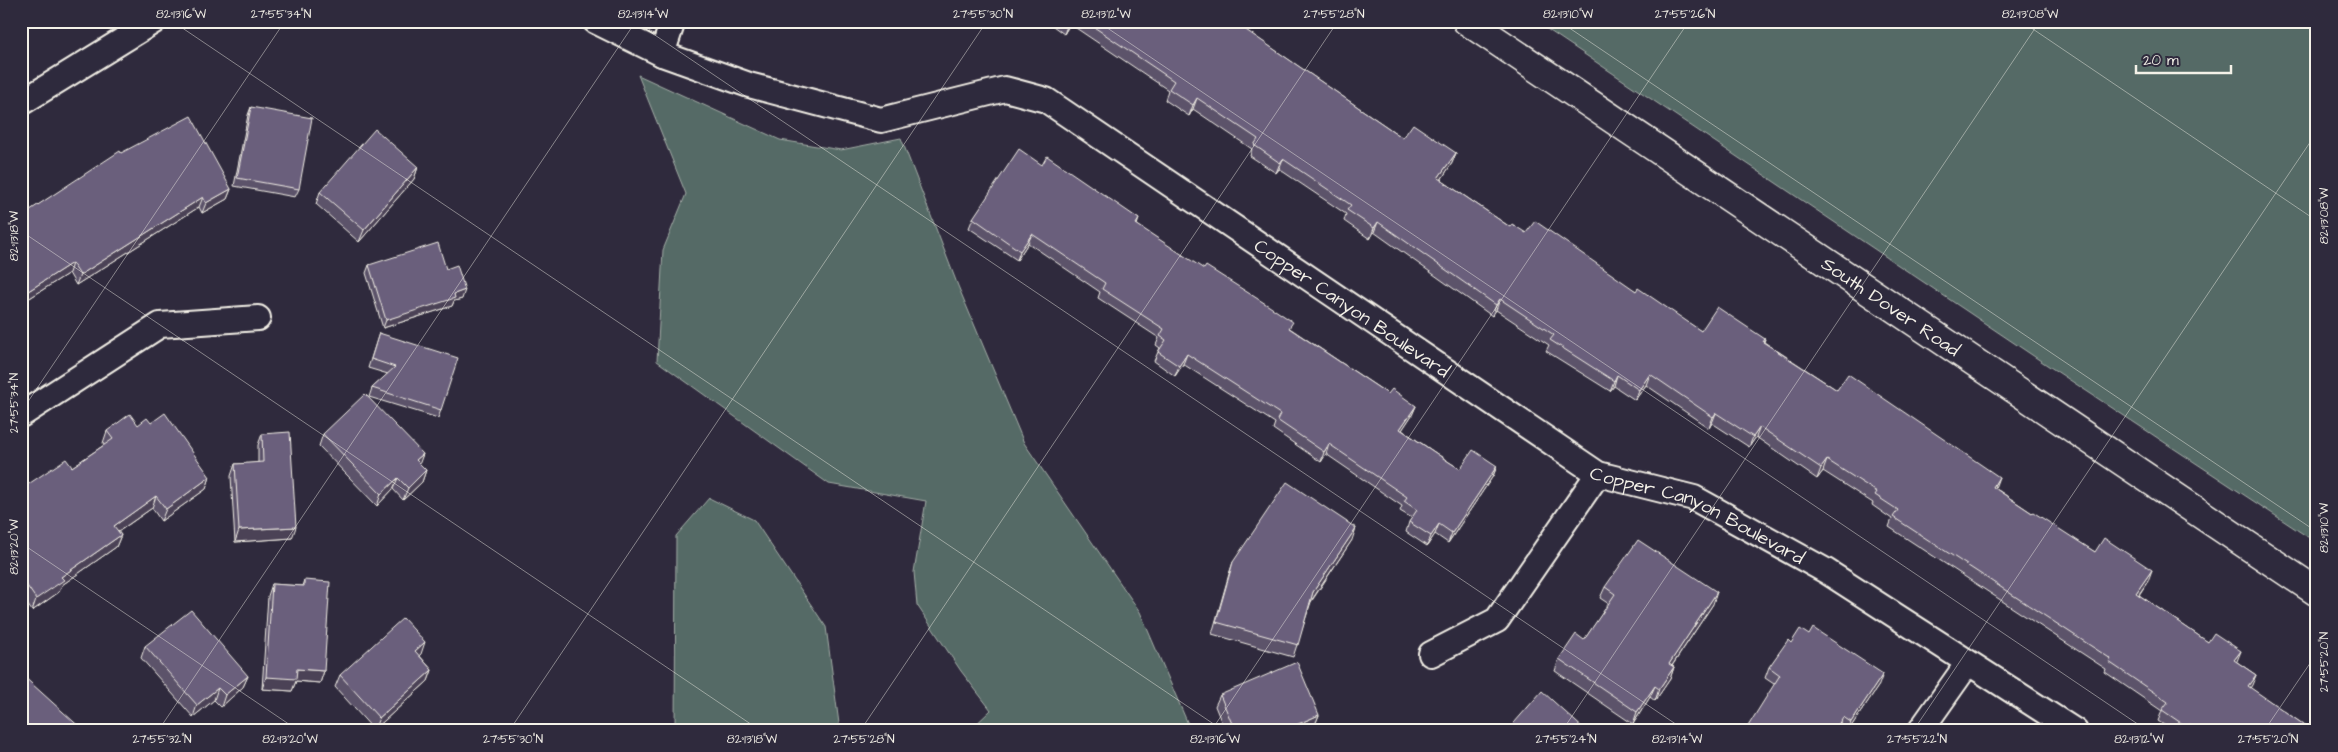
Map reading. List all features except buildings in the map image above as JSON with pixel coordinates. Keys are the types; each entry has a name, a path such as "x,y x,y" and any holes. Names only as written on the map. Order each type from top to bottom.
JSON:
{"street":[{"path":"21,103 154,21"},
{"name":"Copper Canyon Boulevard","path":"595,21 662,54 749,85 881,120 1005,89 1046,100 1598,474 1694,498 1826,571 2075,731"},
{"path":"662,54 673,21"},
{"name":"South Dover Road","path":"1467,21 2317,592"},
{"path":"21,415 160,325 258,318"},
{"path":"1431,654 1497,620 1598,474"},
{"path":"1920,731 1968,663"}],"green space":[{"path":"1535,21 2317,21 2317,543 2038,359"},
{"path":"638,75 780,140 841,150 901,138 958,286 1024,443 1140,612 1191,731 969,731 991,710 961,671 917,605 914,572 926,501 829,484 657,361 663,250 686,194"},
{"path":"709,498 754,520 826,627 840,731 675,731 676,536"}]}
